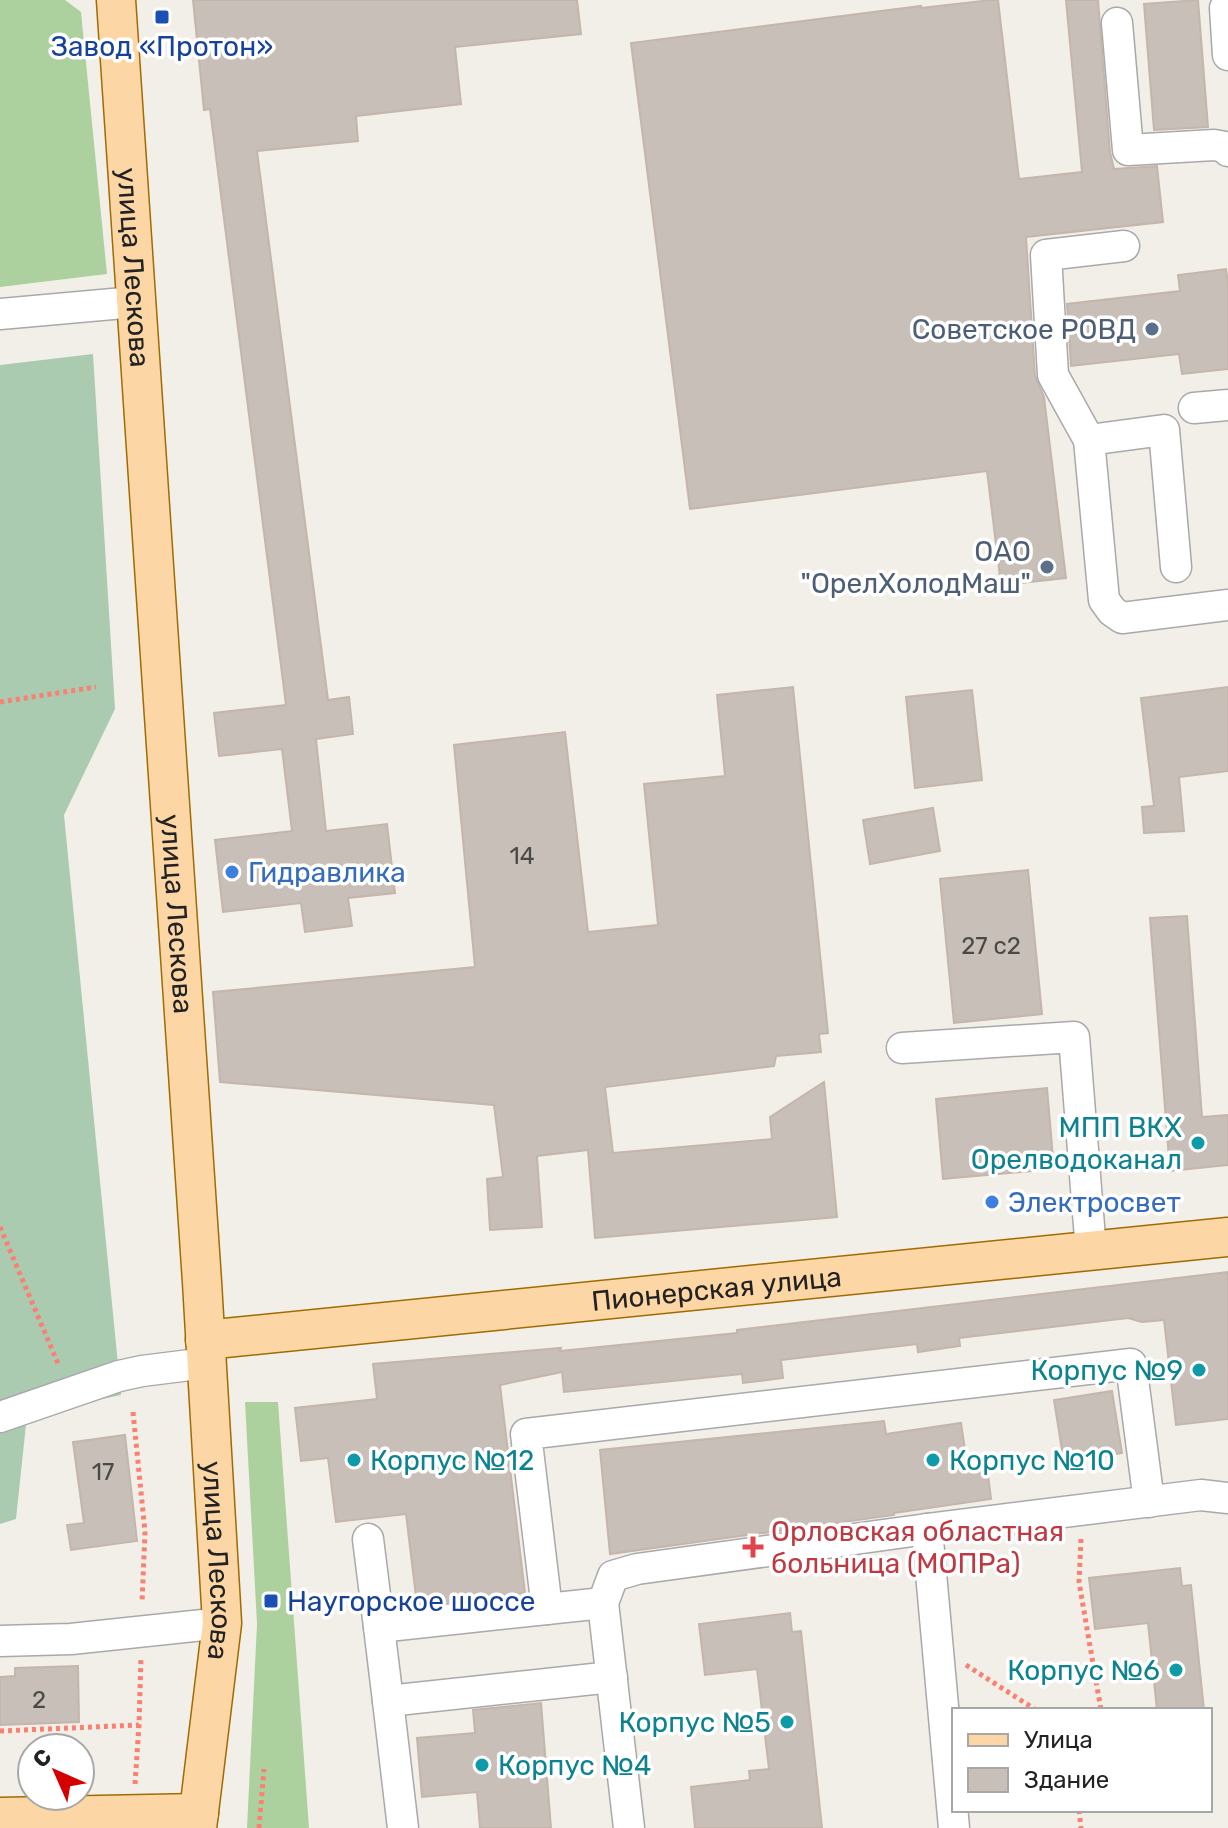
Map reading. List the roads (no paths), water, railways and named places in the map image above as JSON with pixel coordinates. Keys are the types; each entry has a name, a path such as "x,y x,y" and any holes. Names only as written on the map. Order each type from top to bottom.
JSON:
{"main road":[{"name":"улица Лескова","path":"116,0 222,1623 198,1820"},
{"name":"Пионерская улица","path":"206,1352 1228,1237"},
{"path":"0,1817 133,1814 198,1820"}],"street":[{"path":"1225,8 1228,55"},
{"path":"1117,23 1128,150 1214,145 1225,147 1228,151"},
{"path":"1124,246 1046,255 1053,375 1089,440 1104,600 1122,618 1228,605"},
{"path":"0,314 135,302"},
{"path":"1194,408 1228,405"},
{"path":"1089,440 1164,430 1176,567"},
{"path":"902,1048 1074,1037 1091,1251"},
{"path":"0,1417 130,1373 206,1352"},
{"path":"547,1609 526,1434 1131,1364 1149,1502"},
{"path":"629,1828 603,1603 613,1576 637,1569 927,1529 1201,1495 1228,1498"},
{"path":"927,1529 952,1807"},
{"path":"368,1539 403,1828"},
{"path":"379,1627 603,1603"},
{"path":"0,1641 71,1639 222,1623"},
{"path":"388,1701 612,1677"}],"place":[{"name":"Завод «Протон»","path":"162,17"},
{"name":"Советское РОВД","path":"1152,329"},
{"name":"ОАО \"ОрелХолодМаш\"","path":"1047,567"},
{"name":"Гидравлика","path":"232,872"},
{"name":"МПП ВКХ Орелводоканал","path":"1198,1143"},
{"name":"Электросвет","path":"992,1202"},
{"name":"Корпус №9","path":"1199,1370"},
{"name":"Корпус №12","path":"354,1460"},
{"name":"Корпус №10","path":"933,1460"},
{"name":"Орловская областная больница (МОПРа)","path":"753,1547"},
{"name":"Наугорское шоссе","path":"271,1601"},
{"name":"Корпус №6","path":"1176,1670"},
{"name":"Корпус №5","path":"787,1722"},
{"name":"Корпус №4","path":"482,1765"}]}
